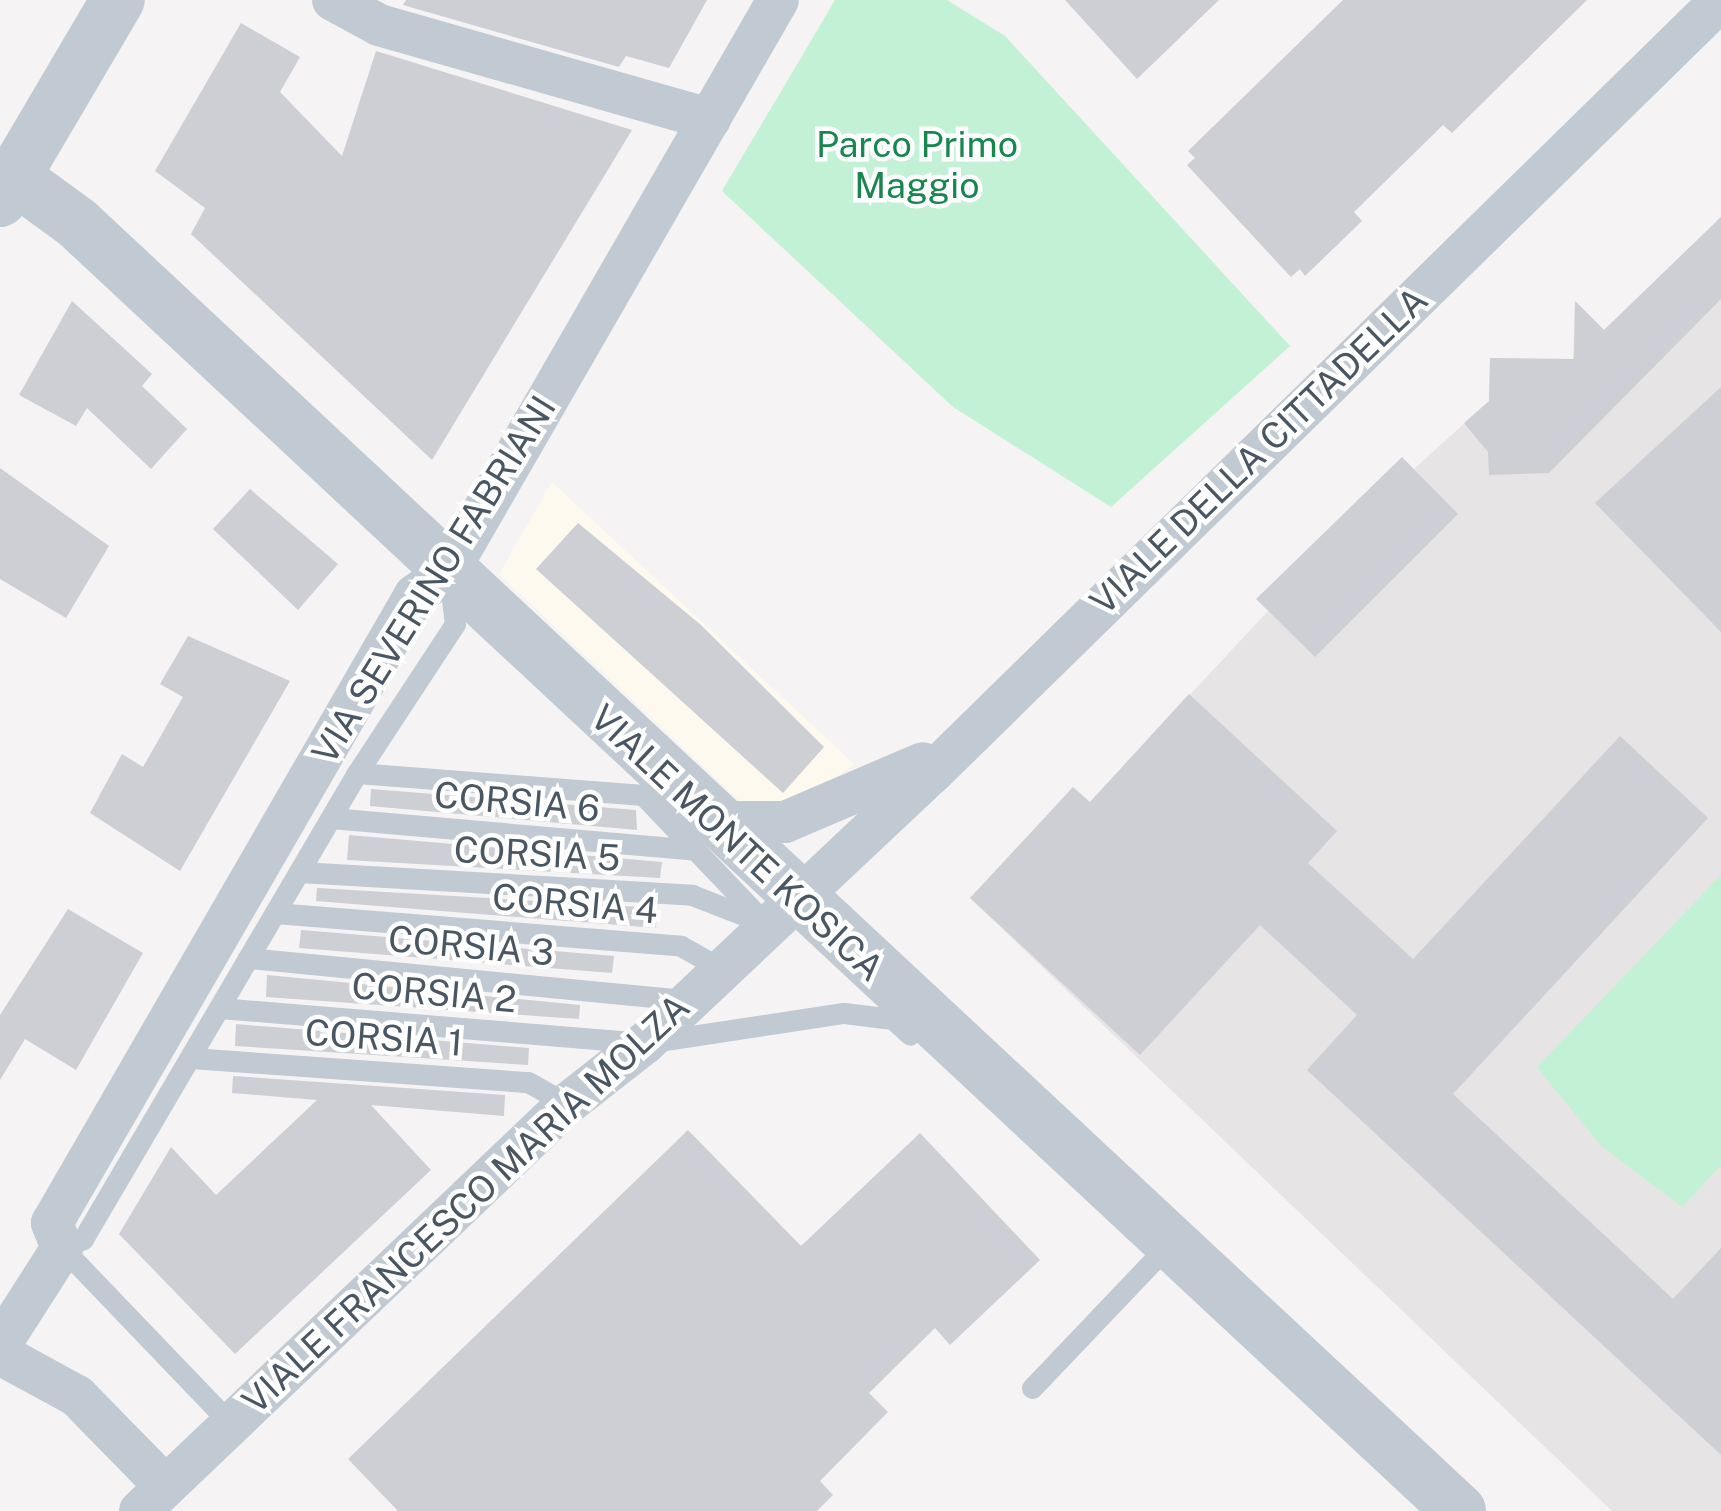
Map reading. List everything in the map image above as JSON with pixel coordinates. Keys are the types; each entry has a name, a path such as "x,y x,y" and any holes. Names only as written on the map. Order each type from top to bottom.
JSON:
{"street":[{"path":"7,188 118,0"},
{"path":"333,0 380,25 710,119"},
{"name":"VIA SEVERINO FABRIANI","path":"3,1336 62,1248 52,1223 415,596 448,572 778,0"},
{"name":"VIALE DELLA CITTADELLA","path":"779,911 962,744 1721,0"},
{"name":"VIALE MONTE KOSICA","path":"7,188 77,223 448,572 779,911 1162,1252 1432,1502"},
{"path":"704,836 822,811 962,744"},
{"name":"VIALE FRANCESCO MARIA MOLZA","path":"153,1498 567,1105 644,1043 779,911"},
{"path":"3,1336 77,1396 153,1498"}],"lane":[{"path":"230,1423 62,1248 83,1239 357,773 454,624 448,572"},
{"path":"357,773 644,795 704,836"},
{"name":"CORSIA 6","path":"331,818 704,836"},
{"name":"CORSIA 5","path":"299,872 692,895 779,911"},
{"name":"CORSIA 4","path":"275,913 681,946 720,968"},
{"name":"CORSIA 3","path":"248,958 687,1000"},
{"name":"CORSIA 2","path":"219,1008 644,1043"},
{"name":"VIALE MONTE KOSICA","path":"644,1043 844,1012 892,1019 928,1052"},
{"name":"CORSIA 1","path":"191,1058 528,1082 567,1105"},
{"name":"VIALE MONTE KOSICA","path":"1067,1181 1162,1252"},
{"path":"1032,1388 1162,1252"}],"shaded area":[{"path":"1721,217 1721,1511 1612,1511 970,898 1090,802 1268,611 1316,656 1457,514 1414,469 1489,401 1490,358 1573,359 1575,301 1604,330"},
{"path":"552,482 854,764 805,801 748,809 499,574"}],"green space":[{"name":"Parco Primo Maggio","path":"835,0 947,0 1005,36 1290,346 1111,507 953,407 722,191"},
{"path":"1721,875 1721,1165 1682,1207 1601,1146 1537,1067"}],"building":[{"path":"406,0 707,0 669,68 626,56 619,67 403,5"},
{"path":"1065,0 1219,0 1137,79"},
{"path":"1343,0 1587,0 1452,133 1443,125 1354,212 1362,221 1305,276 1300,269 1291,277 1187,165 1195,158 1188,151"},
{"path":"241,23 300,57 280,92 342,156 376,51 632,130 432,460 191,234 205,208 155,171"},
{"path":"1721,217 1721,299 1549,473 1489,475 1488,452 1464,423 1489,401 1490,358 1574,359 1575,301 1604,330"},
{"path":"72,301 152,374 142,386 187,429 151,469 87,408 76,426 19,395"},
{"path":"1721,387 1721,632 1595,503"},
{"path":"1402,457 1458,514 1315,657 1256,599"},
{"path":"0,468 109,546 66,618 0,579"},
{"path":"250,489 338,564 298,610 213,529"},
{"path":"578,523 701,625 824,747 783,793 536,569"},
{"path":"188,636 290,681 180,871 90,813 122,754 143,767 183,697 160,684"},
{"path":"1189,694 1337,831 1308,863 1413,959 1620,736 1708,818 1453,1094 1673,1299 1721,1248 1721,1455 1307,1070 1357,1015 1260,925 1140,1055 970,898 1073,787 1090,802"},
{"path":"371,789 636,810 637,830 370,806"},
{"path":"349,835 662,862 660,878 347,860"},
{"path":"317,888 657,908 656,928 316,901"},
{"path":"68,909 143,953 76,1070 25,1039 0,1080 0,1015"},
{"path":"301,930 614,956 612,973 299,948"},
{"path":"267,975 580,1005 579,1019 266,997"},
{"path":"236,1024 529,1048 528,1065 235,1046"},
{"path":"233,1076 505,1095 504,1116 371,1105 431,1170 235,1354 119,1234 171,1147 216,1195 317,1100 232,1093"},
{"path":"688,1130 801,1246 920,1133 1040,1260 950,1345 935,1328 869,1393 888,1412 820,1481 833,1495 817,1511 398,1511 348,1459"}]}
